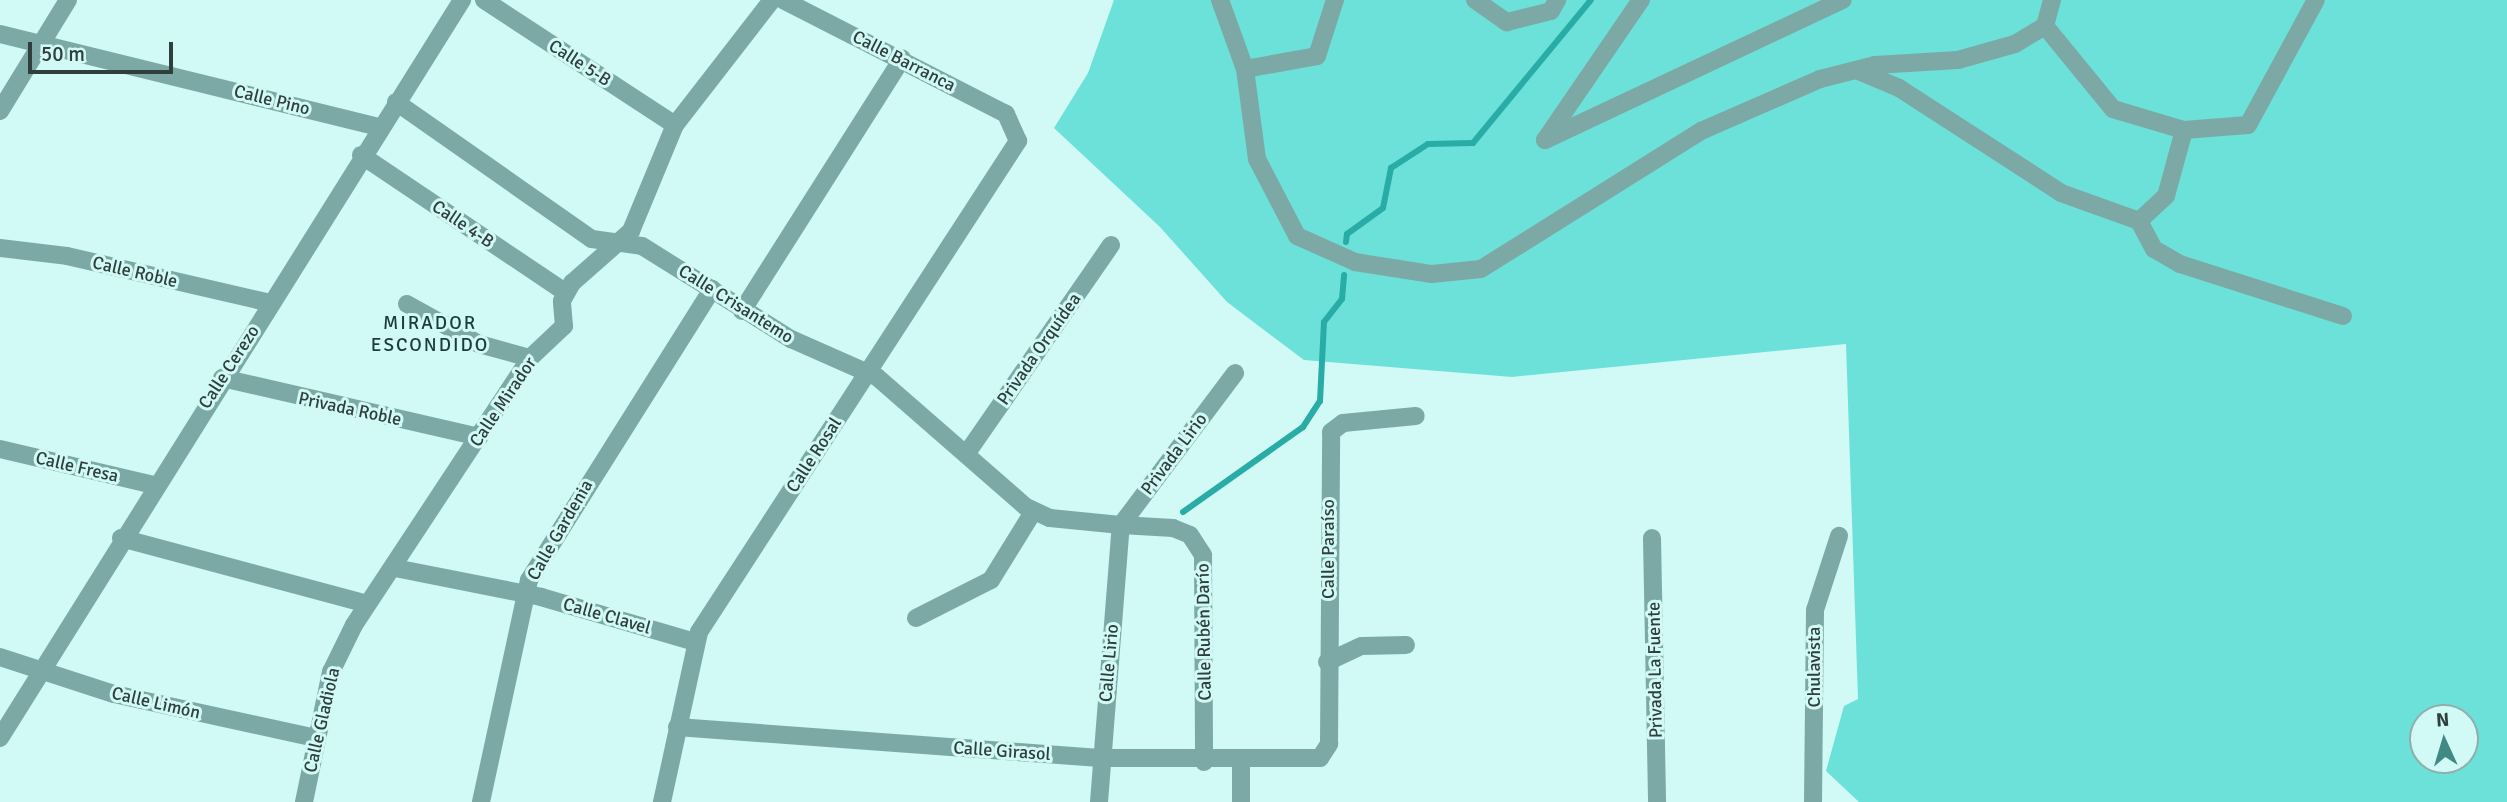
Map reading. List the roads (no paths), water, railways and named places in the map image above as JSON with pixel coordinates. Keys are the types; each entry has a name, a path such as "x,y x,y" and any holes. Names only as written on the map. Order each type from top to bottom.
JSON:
{"street":[{"path":"0,111 68,0"},
{"name":"Calle Cerezo","path":"0,738 154,485 361,155 462,0"},
{"name":"Calle 5-B","path":"484,0 675,125"},
{"path":"566,293 620,242 675,125 772,0"},
{"name":"Calle Barranca","path":"783,0 1006,114 1019,130"},
{"path":"1220,0 1245,69 1257,159 1297,236 1355,262 1432,274 1481,269 1701,131 1853,69 1958,60 2015,44 2045,26 2052,0"},
{"path":"1245,69 1317,56 1335,0"},
{"path":"1475,0 1507,22 1551,11 1557,0"},
{"path":"1641,0 1545,140 1843,0"},
{"path":"2045,26 2113,108 2184,130 2248,125 2315,0"},
{"name":"Calle Pino","path":"0,34 380,127"},
{"path":"743,311 902,59"},
{"path":"1853,69 1899,88 2061,193 2140,221 2154,249 2180,264 2343,316"},
{"name":"Calle Crisantemo","path":"396,102 592,239 642,246 743,311 868,373 967,453 1033,512"},
{"name":"Calle Rosal","path":"662,802 695,642 868,373 1015,152 1019,130"},
{"path":"2140,221 2166,195 2184,130"},
{"name":"Calle 4-B","path":"361,155 566,293"},
{"name":"Privada Orquídea","path":"967,453 1111,244"},
{"name":"Calle Roble","path":"0,248 66,256 270,303"},
{"name":"Calle Gardenia","path":"481,802 523,596 542,552 712,289"},
{"name":"Calle Mirador","path":"367,604 395,568 530,358 564,326 566,293"},
{"path":"407,304 479,344 530,358"},
{"name":"Privada Lirio","path":"1115,525 1235,373"},
{"name":"Privada Roble","path":"222,378 479,436"},
{"name":"Calle Paraíso","path":"1325,754 1331,432 1343,423 1416,416"},
{"name":"Calle Fresa","path":"0,449 154,485"},
{"path":"916,618 991,580 1033,512 1115,525"},
{"name":"Calle Lirio","path":"1099,802 1115,525"},
{"name":"Calle Rubén Darío","path":"1115,525 1173,528 1190,535 1203,555 1205,762"},
{"name":"Chulavista","path":"1813,802 1815,610 1839,536"},
{"path":"121,538 367,604"},
{"name":"Privada La Fuente","path":"1652,538 1657,802"},
{"name":"Calle Clavel","path":"395,568 523,596 695,642"},
{"name":"Calle Gladiola","path":"304,802 315,738 335,663 367,604"},
{"path":"1327,662 1371,644 1406,645"},
{"name":"Calle Limón","path":"0,657 114,694 315,738"},
{"name":"Calle Girasol","path":"677,727 1100,758 1241,762 1325,754"},
{"path":"1241,762 1241,802"}],"waterway":[{"path":"1346,242 1347,234 1383,208 1391,168 1428,144 1473,143 1591,0"},
{"path":"1183,512 1303,427 1320,401 1324,322 1342,299 1344,275"}],"district":[{"name":"MIRADOR ESCONDIDO","path":"430,335"}]}
